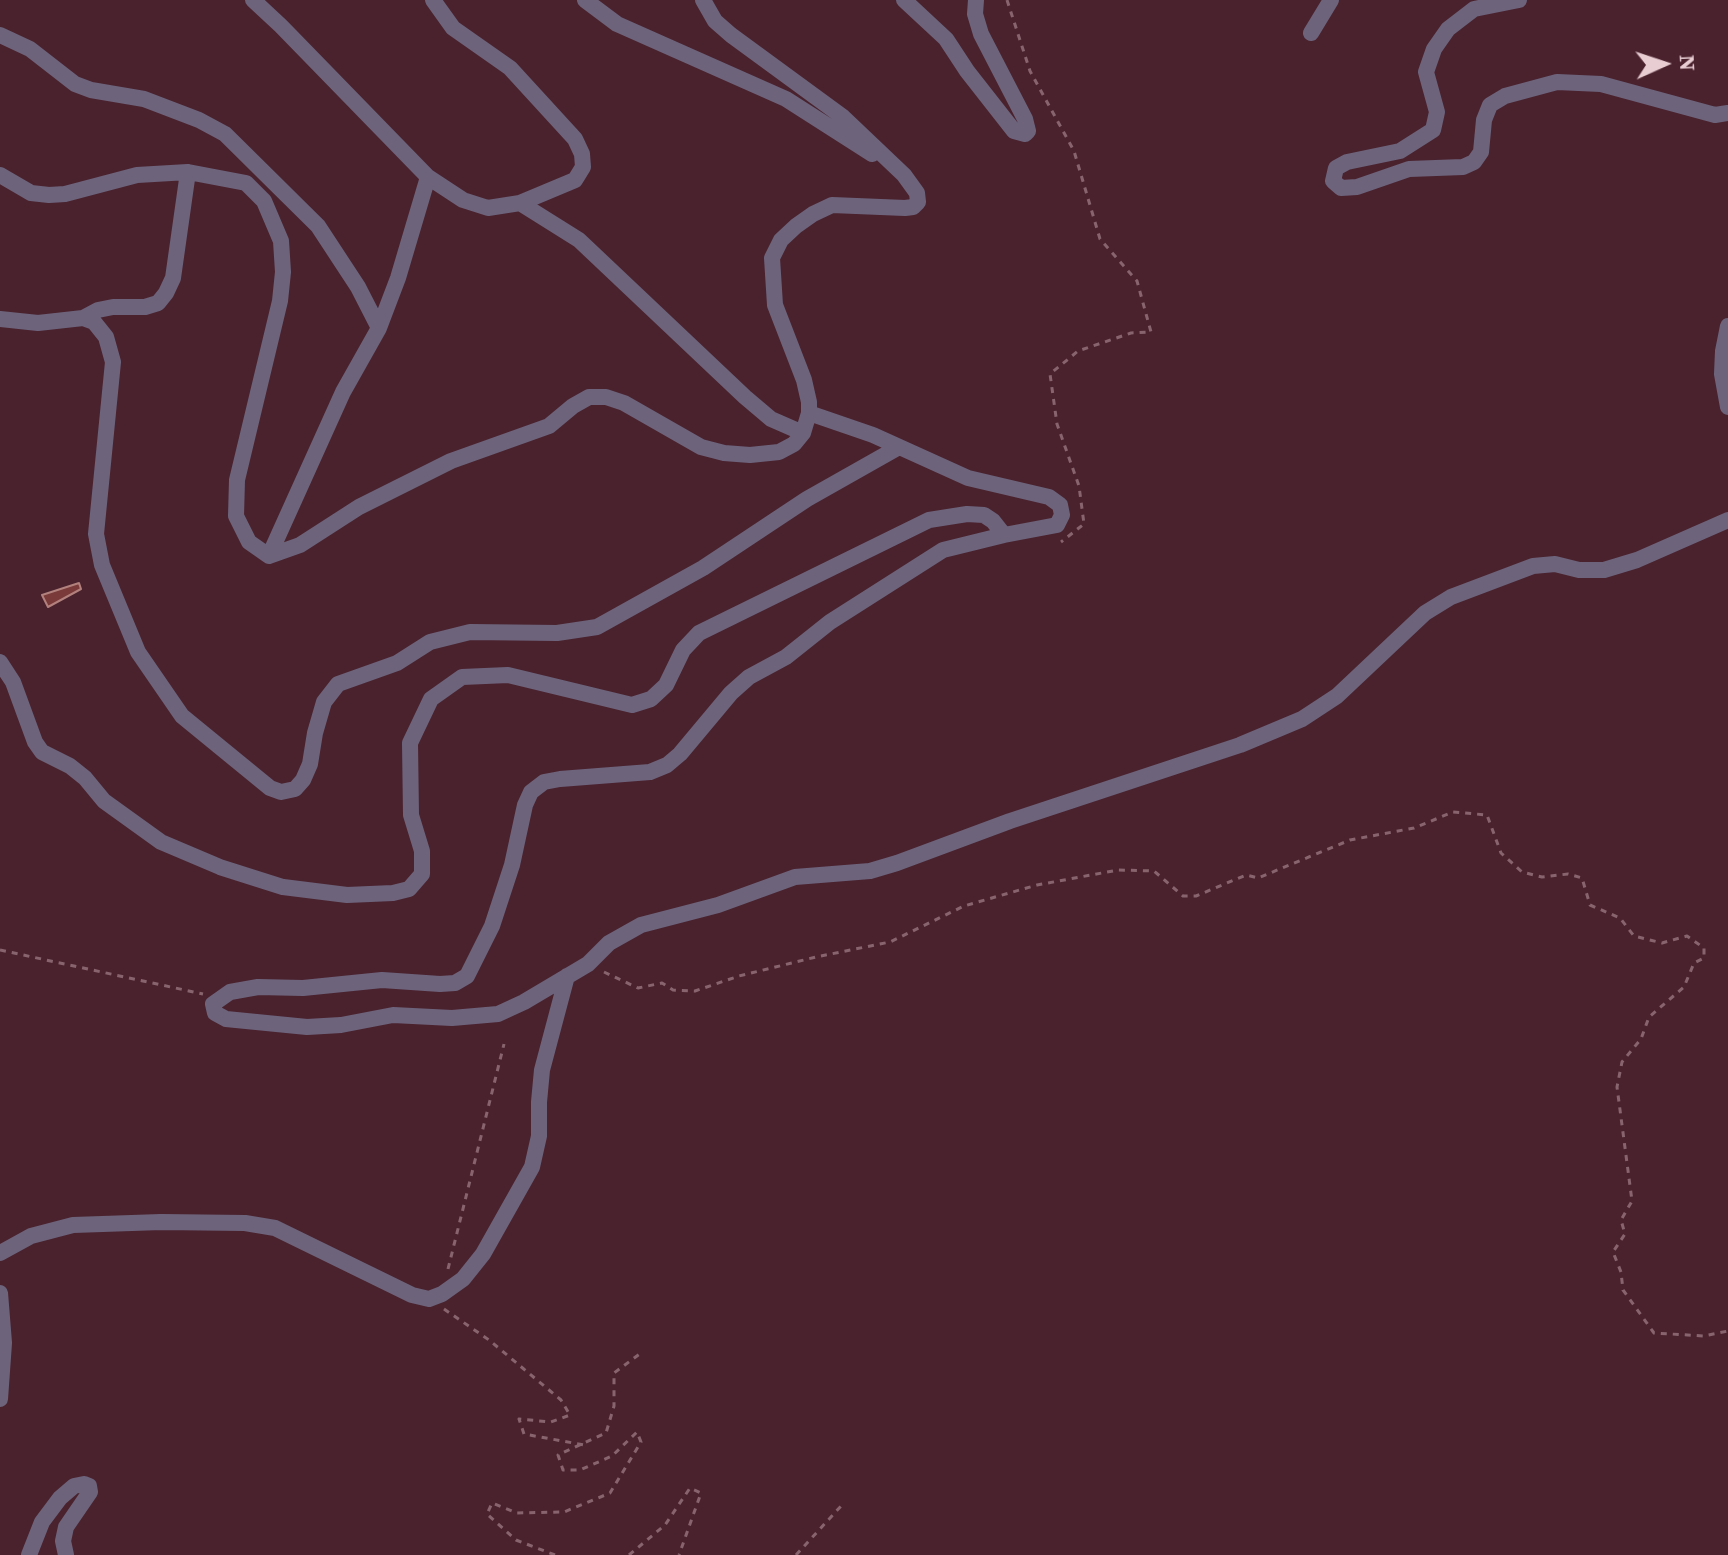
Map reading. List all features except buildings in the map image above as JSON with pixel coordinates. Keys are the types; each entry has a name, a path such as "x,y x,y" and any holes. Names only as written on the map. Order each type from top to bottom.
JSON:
{"street":[{"path":"253,0 428,177 463,200 488,208 520,203 575,180 583,167 582,154 575,139 510,68 453,28 433,0"},
{"path":"585,0 617,24 786,99 904,175"},
{"path":"269,556 300,545 359,507 451,461 549,426 589,397 606,397 624,403 701,447 724,453 750,455 779,452 794,444 803,433 809,413 804,380 775,305 772,258 781,240 796,226 832,205 913,207 918,202 917,193 904,175 843,117 715,21 703,0"},
{"path":"904,0 946,39 1014,131 1025,134 1028,126 981,34 975,14 976,0"},
{"path":"1311,33 1331,0"},
{"path":"1519,0 1474,9 1448,29 1434,49 1426,72 1437,112 1433,130 1400,151 1347,162 1336,168 1333,181 1341,188 1357,187 1409,169 1463,167 1474,162 1481,152 1484,120 1490,105 1505,96 1557,82 1601,84 1715,115 1728,113"},
{"path":"0,35 30,49 75,84 91,90 144,99 199,120 225,134 318,226 358,287 379,328"},
{"path":"0,319 38,323 83,318 113,307 145,307 158,303 173,278 188,172"},
{"path":"0,175 31,193 49,195 65,194 137,175 188,172 246,183 264,201 281,241 282,287 237,480 236,516 249,542 269,556"},
{"path":"264,201 269,177"},
{"path":"269,556 343,392 379,328 398,278 428,177"},
{"path":"520,203 579,240 675,329 709,366 771,419 803,433"},
{"path":"83,318 94,322 106,337 113,362 96,534 102,565 138,652 182,716 270,788 281,792 295,789 303,780 310,764 324,702 338,684 397,663 430,642 470,632 557,633 597,627 703,568 807,499 899,447"},
{"path":"1728,326 1722,374 1728,407"},
{"path":"809,413 873,435 968,478 1049,497 1060,505 1062,515 1057,525 943,550 830,622 786,657 749,677 667,765 650,772 544,782 531,792 492,926 467,976 455,983 440,984 382,980 303,988 258,987 230,992 219,998 213,1004 215,1013 226,1019 307,1027 341,1025 393,1015 452,1018 498,1014 588,964 609,943 641,925 718,905 795,877 870,871 897,863 1010,821 1240,745 1302,719 1337,696 1400,640 1425,613 1451,597 1533,566 1555,564 1579,570 1604,570 1637,560 1728,520"},
{"path":"0,662 13,682 35,742 42,752 85,778 104,801 161,842 220,867 283,887 347,895 393,893 409,889 422,874 422,851 411,815 410,743 431,699 462,677 508,675 632,705 651,699 666,685 683,650 699,633 929,520 967,514 984,515 1004,535"},
{"path":"0,1253 31,1236 73,1225 245,1223 275,1228 412,1295 435,1297 463,1279 483,1254 532,1167 539,1136 542,1070 567,976"},
{"path":"0,1293 4,1343 0,1399"},
{"path":"29,1555 42,1522 60,1498 74,1486 84,1484 89,1486 90,1492 66,1527 63,1541 66,1555"}],"path":[{"path":"1007,0 1030,71 1074,151 1100,239 1137,281 1151,332 1131,333 1078,351 1050,374 1057,424 1079,486 1084,524 1064,542 1052,540"},
{"path":"588,964 638,988 662,983 673,990 695,991 739,976 890,942 964,906 1037,885 1118,870 1154,871 1183,896 1196,896 1246,875 1258,878 1350,840 1414,828 1453,812 1487,815 1501,853 1522,872 1542,877 1568,874 1582,878 1590,905 1620,918 1634,936 1662,943 1687,936 1704,948 1704,958 1694,963 1684,987 1649,1017 1641,1039 1622,1062 1617,1087 1632,1201 1621,1220 1625,1234 1613,1252 1621,1272 1623,1290 1654,1333 1704,1336 1728,1331"},
{"path":"0,950 219,998"},
{"path":"504,1044 435,1297 561,1400 570,1415 551,1422 519,1419 524,1434 584,1445"},
{"path":"555,1555 516,1540 487,1514 492,1503 517,1513 564,1512 610,1493 641,1442 637,1432 612,1456 580,1470 563,1470 558,1455 606,1433 614,1406 614,1373 641,1353"},
{"path":"629,1555 665,1525 690,1488 701,1493 679,1555"},
{"path":"796,1555 842,1505"}]}
